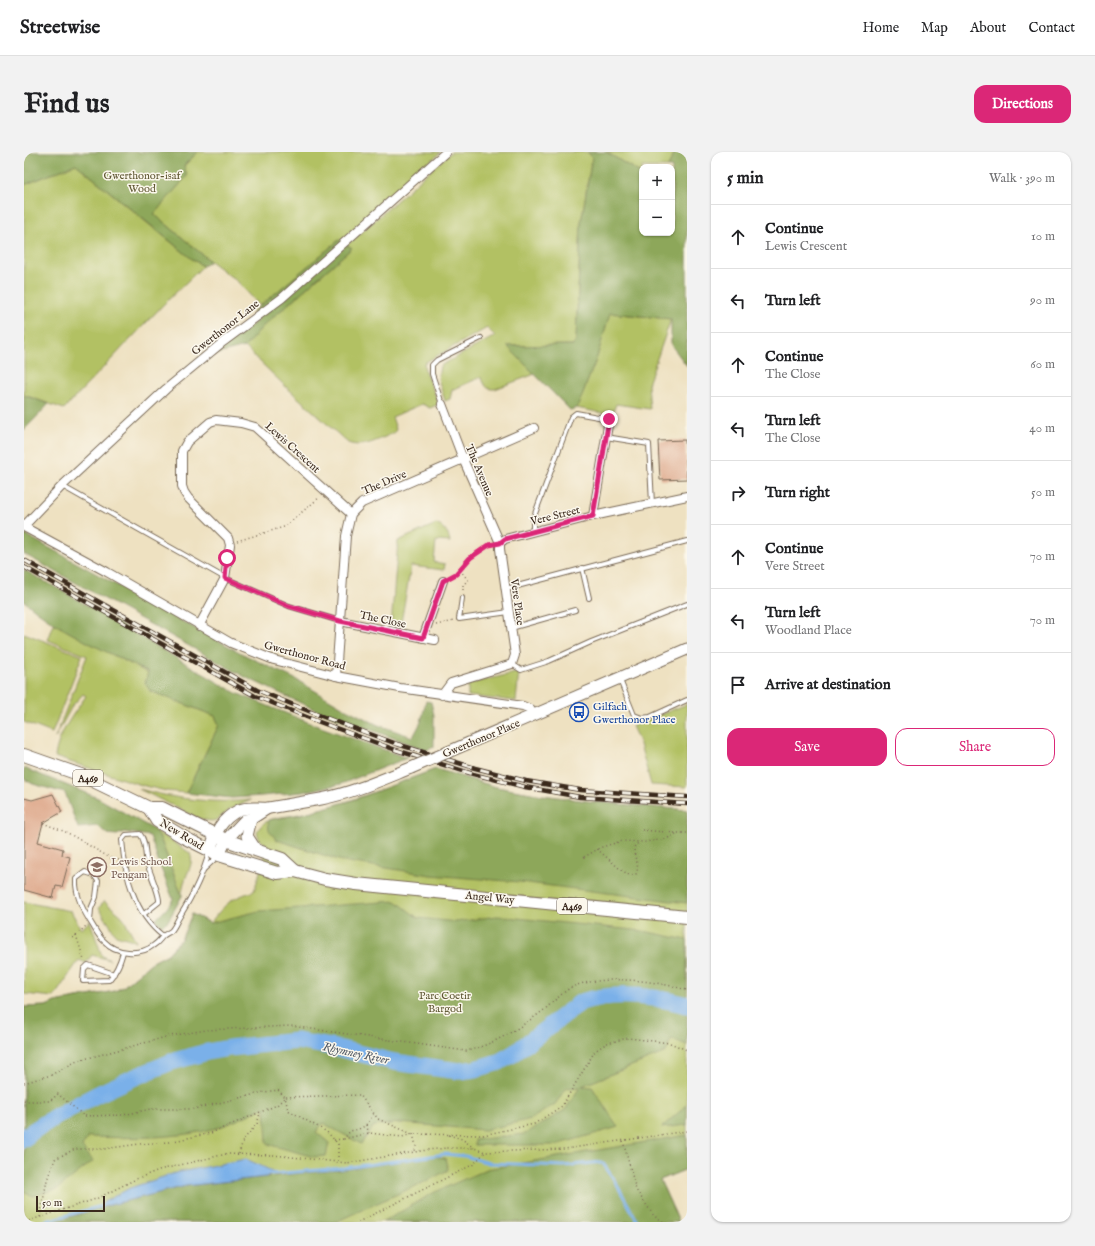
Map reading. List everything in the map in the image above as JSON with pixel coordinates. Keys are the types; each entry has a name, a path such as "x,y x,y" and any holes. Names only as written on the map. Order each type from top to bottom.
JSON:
{"main road":[{"name":"New Road","path":"24,755 81,775 149,808 162,808 226,840"},
{"name":"New Road","path":"149,808 157,821 214,853"},
{"name":"Angel Way","path":"226,840 282,859 295,871"},
{"name":"Angel Way","path":"214,853 277,873 295,871 326,879 356,884 687,917"}],"street":[{"name":"Gwerthonor Lane","path":"24,527 62,486 166,389 223,342 282,298 446,152"},
{"name":"The Avenue","path":"442,404 463,459 500,543"},
{"path":"593,516 609,419"},
{"name":"Lewis Crescent","path":"230,545 228,538 188,498 182,486 182,451 187,442 210,422 216,420 241,422 255,427 351,514"},
{"name":"The Drive","path":"351,514 362,503 534,428"},
{"name":"Vere Street","path":"500,543 505,539 593,516 687,496"},
{"path":"336,676 346,536 351,514"},
{"name":"Gwerthonor Road","path":"24,527 114,576 199,626 231,643 274,660 336,676 442,695 523,706 530,709 534,715"},
{"name":"Vere Place","path":"500,543 505,589 515,654 512,664"},
{"path":"199,626 225,578 230,545"},
{"path":"423,638 443,581"},
{"name":"The Close","path":"340,621 435,640"},
{"name":"Gwerthonor Place","path":"214,834 221,824 238,811 247,808 268,808 323,798 361,788 411,768 687,649"},
{"path":"442,695 451,683 512,664"},
{"name":"Gwerthonor Place","path":"214,853 245,820 250,819 268,808"},
{"path":"250,819 247,836 256,850"},
{"path":"214,834 214,853"}],"lane":[{"path":"442,404 432,374 432,365 438,360 481,338"},
{"path":"533,532 533,519 571,416 576,413 609,419"},
{"path":"606,437 649,444 652,504"},
{"path":"62,486 225,578 289,606 340,621"},
{"path":"505,589 687,541"},
{"path":"582,568 589,598"},
{"path":"462,598 459,619 509,612"},
{"path":"512,664 521,670 550,661 591,642 687,604"},
{"path":"511,628 575,610"},
{"path":"619,678 634,715 642,718 650,717 687,700"},
{"path":"144,914 159,902 159,898 146,860 144,840 140,834 126,835 122,840 124,862 131,888 138,905 152,927 163,936"},
{"path":"90,921 91,909 96,897 98,881 94,875 85,872 76,879 75,889 85,914 104,942 123,952 130,953 142,951 154,946 163,936 171,931 194,892 214,853"},
{"path":"204,870 214,853"},
{"path":"114,974 88,965 84,969 83,981 110,980 114,974 119,966 123,952"}],"path":[{"path":"230,545 239,540 284,527 326,492"},
{"path":"443,581 456,574 470,558 489,545 500,543"},
{"path":"460,570 468,580 463,585 462,598"},
{"path":"423,638 433,626 459,619"},
{"path":"43,823 68,832 112,859 124,862"},
{"path":"642,830 687,833"},
{"path":"584,857 597,849 622,841 641,842 666,839 678,833"},
{"path":"597,849 629,875 636,874 639,869 633,849 635,845 641,842"},
{"path":"73,938 90,921"},
{"path":"76,935 84,962"},
{"path":"24,1083 51,1075 77,1061 170,1036 206,1030 291,1026 466,1051 478,1048 512,1031 537,1015 570,988 582,984 600,980 630,979 668,984 687,990"},
{"path":"334,1140 369,1133 402,1137 412,1134 483,1135 534,1124 562,1106 595,1050 607,1043 628,1038 670,1043 687,1050"},
{"path":"24,1100 50,1101 58,1094 84,1116 123,1115 151,1109 194,1109 278,1090 285,1097 288,1110 327,1132 338,1144 338,1162"},
{"path":"40,1217 47,1180 55,1160 75,1149 104,1149 139,1144 169,1142 211,1133 277,1105 285,1097 360,1094 378,1119 412,1134 416,1146 415,1152"},
{"path":"239,1154 243,1140 257,1124 260,1112"},
{"path":"344,1139 350,1131 360,1129 370,1122 374,1113"},
{"path":"366,1125 369,1133"},
{"path":"447,1134 462,1139 474,1148 485,1152 565,1149 687,1131"},
{"path":"623,1140 636,1190 654,1216 664,1222"},
{"path":"25,1222 96,1199 136,1179 159,1170 226,1154 273,1155 348,1163 447,1148 474,1148"},
{"path":"358,1222 474,1164 485,1152"}],"green space":[{"name":"Gwerthonor-isaf Wood","path":"24,152 198,152 184,165 187,176 154,214 210,261 203,266 192,259 76,164 24,185"},
{"path":"198,152 441,152 341,241 339,240 260,306 238,282 210,261 154,214 187,176 184,166"},
{"path":"451,152 588,152 592,157 581,223 576,340 573,345 507,346 535,374 495,389 489,389 481,377 452,390 450,399 445,401 438,379 440,366 495,336 487,328 424,363 425,371 439,404 430,408 422,404 392,417 396,429 394,433 366,444 354,445 348,443 284,385 245,347 262,327 352,248 347,245"},
{"path":"588,152 606,152 639,172 639,236 675,236 675,164 669,164 675,152 687,152 687,366 671,345 671,319 610,313 597,357 577,408 570,410 507,346 573,345 576,340 581,223 592,157"},
{"path":"606,152 675,152 669,164 639,164 639,172"},
{"path":"76,164 192,259 203,266 163,305 64,409 24,395 24,185"},
{"path":"339,240 352,248 262,327 245,347 214,355 258,320 253,311"},
{"path":"609,313 671,319 648,384 650,409 616,404 612,415 577,408 597,357"},
{"path":"24,395 49,404 24,430"},
{"path":"436,524 446,531 449,536 450,542 436,541 434,562 445,564 444,570 411,566 400,628 391,626 398,541"},
{"path":"24,534 176,618 247,656 295,679 344,708 378,725 413,737 421,722 426,701 431,702 434,715 434,747 427,750 318,711 245,677 24,554"},
{"path":"24,570 73,597 236,693 315,725 407,758 341,784 302,792 232,798 186,793 219,725 215,716 150,691 145,683 148,672 68,632 38,612 24,601"},
{"path":"54,624 148,673 150,691 215,716 219,725 186,793 166,791 141,785 55,757 59,740 63,732 71,717 86,696 83,694 72,706 55,738 87,656 48,640"},
{"path":"24,633 82,656 52,733 24,722"},
{"path":"519,672 516,701 468,696 468,684"},
{"path":"687,704 687,787 651,785 640,744 632,726"},
{"path":"24,768 98,798 153,829 160,838 182,896 168,921 162,925 155,920 167,908 173,899 150,836 124,832 117,835 107,834 98,826 78,828 65,793 33,784 24,779"},
{"name":"Parc Coetir Bargod","path":"436,769 496,787 542,795 594,802 687,810 687,1169 660,1180 679,1222 24,1222 24,1007 46,1006 55,1002 115,991 123,987 151,963 168,954 182,938 192,914 210,923 229,902 254,891 268,846 259,839 257,832 264,823 272,819 312,811 348,801"},
{"path":"436,769 496,787 542,795 594,802 687,810 687,903 520,882 431,875 342,861 277,840 269,831 268,820 297,815 350,801"},
{"path":"139,789 166,796 195,800 251,800 233,808 214,821 210,821 198,818"},
{"path":"153,829 190,853 191,864 182,890 182,896 160,838"},
{"path":"104,901 122,916 136,941 116,935 99,908"},
{"path":"396,901 418,918 457,922 497,916 643,931 687,940 687,1045 671,1039 666,1052 582,1086 592,1087 618,1127 556,1145 475,1145 475,1140 525,1134 565,1110 580,1087 567,1088 555,1104 531,1119 485,1130 399,1123 374,1126 361,1144 323,1123 316,1132 329,1143 326,1156 314,1157 267,1144 265,1107 223,1126 202,1132 153,1137 88,1137 82,1147 93,1161 57,1189 33,1196 24,1191 24,1007 46,1006 55,1002 115,991 123,987 151,963 168,954 182,938 192,914 210,923 259,911"},
{"path":"24,902 71,911 81,929 90,921 102,956 110,960 92,955 86,963 79,960 54,997 24,994"},
{"path":"687,1105 687,1125 661,1128"},
{"path":"687,1135 687,1169 660,1180 679,1222 383,1222 433,1193 487,1169"},
{"path":"434,1156 445,1158 448,1170 335,1222 54,1222 120,1202 186,1186 342,1170"}],"water":[{"path":"246,1159 274,1172 266,1177 186,1186 102,1207 102,1203 130,1188 175,1173"}],"building":[{"path":"685,440 687,479 660,480 658,441"},
{"path":"53,794 62,812 43,823 38,842 63,849 62,855 70,857 62,887 56,886 53,898 24,890 24,798 32,800"}],"waterway":[{"name":"Rhymney River","path":"24,1139 33,1131 58,1115 98,1094 171,1062 207,1052 229,1048 297,1041 337,1048 394,1062 459,1071 475,1069 499,1062 513,1054 581,1002 607,997 634,996 661,999 687,1005"},
{"path":"271,1174 344,1168 445,1154 465,1156 489,1163 564,1166 602,1162 613,1178 638,1222"},
{"path":"42,1222 102,1206"}],"railway":[{"path":"24,560 257,690 397,744 475,768 526,781 580,790 687,797"},
{"path":"24,567 255,696 314,720 396,750 473,774 525,787 580,797 687,804"}],"place":[{"name":"Gilfach Gwerthonor Place","path":"579,712"},
{"name":"Lewis School Pengam","path":"97,867"}],"route":[{"path":"227,558 225,578 289,606 340,621 423,638 443,581 456,574 470,558 489,545 500,543 505,539 593,516 609,419"}]}
